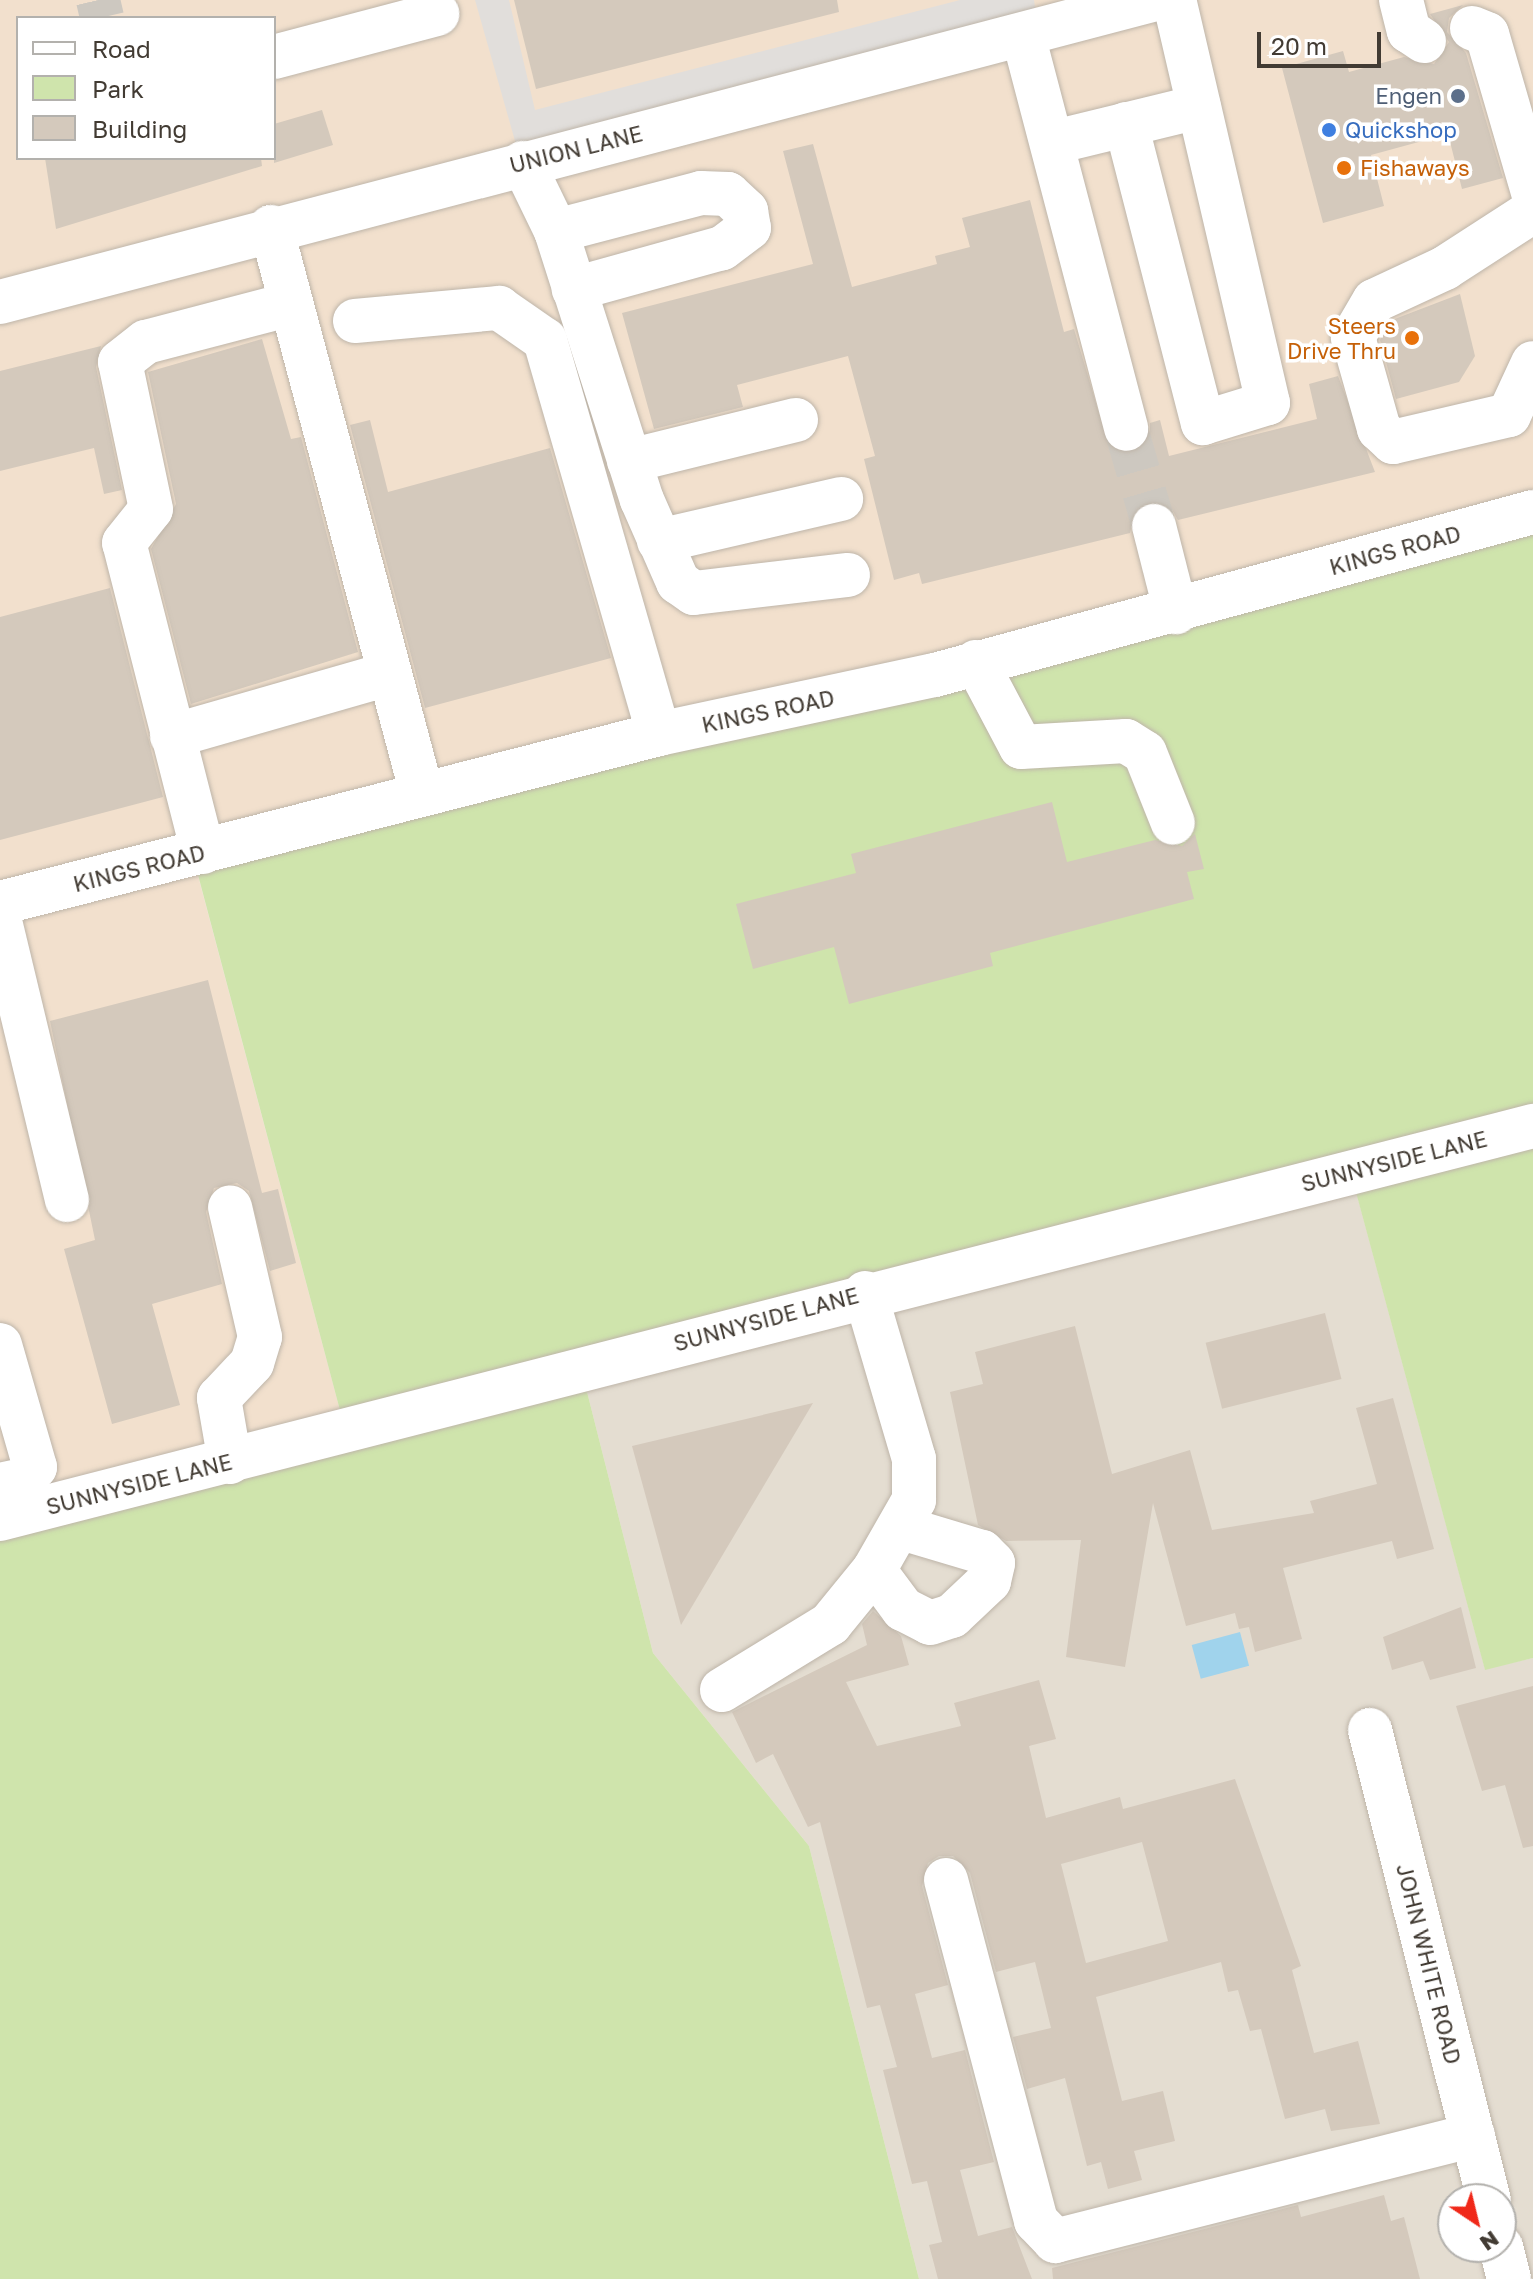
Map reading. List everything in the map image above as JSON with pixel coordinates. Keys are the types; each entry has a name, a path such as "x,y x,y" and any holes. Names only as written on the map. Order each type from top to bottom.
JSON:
{"street":[{"name":"UNION LANE","path":"0,302 271,227 1152,0"},
{"path":"1126,124 1203,423 1268,403 1174,0"},
{"path":"1401,0 1409,31 1424,41"},
{"path":"276,56 437,14"},
{"path":"1472,28 1487,34 1533,192"},
{"path":"1023,35 1055,142 1126,429"},
{"path":"1055,142 1199,107"},
{"path":"523,163 556,231 629,461 669,569 694,593 848,575"},
{"path":"556,231 701,193 728,194 746,211 749,228 722,248 574,289"},
{"path":"1533,211 1445,268 1374,301 1353,337 1379,429 1393,442 1509,415 1533,363"},
{"path":"271,227 422,794"},
{"path":"203,852 124,543 151,509 120,362 146,342 291,304"},
{"path":"355,321 499,308 545,340 659,734"},
{"path":"629,461 796,420"},
{"path":"659,541 841,499"},
{"name":"KINGS ROAD","path":"0,903 659,734 976,662 1176,612 1533,512"},
{"path":"1154,526 1176,612"},
{"path":"976,662 1021,747 1126,741 1145,753 1173,823"},
{"path":"172,736 388,674"},
{"path":"0,921 67,1200"},
{"name":"SUNNYSIDE LANE","path":"0,1519 230,1462 865,1293 1533,1126"},
{"path":"230,1207 260,1337 252,1363 219,1398 230,1462"},
{"path":"722,1690 830,1624 874,1570 902,1528 914,1500 914,1459 865,1293"},
{"path":"0,1345 35,1467 23,1480 0,1485"},
{"path":"874,1570 903,1609 930,1623 952,1616 989,1581 993,1563 982,1552 902,1528"},
{"name":"JOHN WHITE ROAD","path":"1370,1730 1485,2183"},
{"path":"946,1880 1036,2221 1055,2241 1473,2135"}],"shaded area":[{"path":"0,0 1533,0 1533,514 193,857 346,1433 0,1519"},
{"path":"475,0 509,0 535,110 960,0 1034,0 1036,14 517,148"},
{"path":"1350,1169 1485,1669 1533,1658 1533,2279 919,2279 809,1846 653,1653 581,1368"}],"green space":[{"path":"1533,514 1533,1658 1485,1670 1350,1170 581,1368 653,1653 809,1846 919,2279 0,2279 0,1519 346,1433 193,856"}],"water":[{"path":"1240,1632 1249,1666 1201,1679 1192,1645"}],"building":[{"path":"514,0 837,0 839,12 536,89"},
{"path":"1463,5 1449,18 1447,32 1466,53 1503,178 1462,189 1448,134 1371,155 1384,206 1323,223 1282,68 1343,51 1349,72 1404,57 1434,64 1449,42 1430,14"},
{"path":"322,110 333,145 274,163 276,123"},
{"path":"813,144 852,287 937,264 935,256 970,247 962,218 1030,200 1064,332 1074,329 1109,447 1133,453 1150,436 1150,423 1160,420 1169,456 1317,419 1309,384 1338,376 1375,472 1178,520 1171,508 1149,502 1136,509 1130,533 922,584 919,573 894,580 864,459 875,456 848,356 737,385 743,407 654,429 622,313 813,264 783,151"},
{"path":"45,160 261,160 262,166 56,229"},
{"path":"1460,294 1475,356 1459,382 1396,399 1380,340 1392,320"},
{"path":"262,339 291,439 301,437 358,652 191,704 151,549 176,504 148,372"},
{"path":"101,346 96,367 122,490 104,494 94,448 0,471 0,371"},
{"path":"370,420 388,492 550,448 611,658 425,708 350,425"},
{"path":"110,588 163,797 0,840 0,617"},
{"path":"1052,802 1067,862 1155,840 1182,846 1195,834 1204,869 1187,872 1194,899 990,953 993,966 849,1004 834,947 753,969 736,904 856,873 851,854"},
{"path":"208,980 262,1193 278,1189 296,1263 270,1271 249,1191 237,1183 214,1188 206,1212 222,1284 152,1304 180,1405 112,1424 64,1249 95,1240 50,1021"},
{"path":"1325,1313 1341,1379 1222,1409 1206,1343"},
{"path":"1075,1326 1112,1474 1190,1450 1212,1530 1314,1513 1310,1501 1377,1484 1356,1408 1393,1398 1434,1549 1397,1559 1392,1541 1283,1568 1302,1639 1255,1652 1249,1627 1239,1629 1235,1613 1186,1626 1153,1503 1125,1667 1066,1657 1081,1540 1006,1541 978,1525 950,1392 983,1384 975,1352"},
{"path":"813,1403 681,1625 632,1446"},
{"path":"1461,1607 1476,1668 1430,1680 1423,1661 1392,1670 1383,1637"},
{"path":"873,1611 901,1636 909,1665 846,1682 877,1746 961,1726 954,1703 1039,1680 1056,1739 1029,1746 1046,1818 1120,1797 1123,1809 1235,1779 1301,1966 1292,1970 1314,2053 1358,2041 1380,2124 1331,2131 1325,2109 1285,2119 1261,2029 1250,2031 1238,1990 1228,1992 1221,1962 1096,1997 1122,2101 1163,2091 1175,2141 1134,2151 1142,2180 1108,2189 1101,2162 1087,2166 1065,2078 1027,2089 1013,2037 1051,2028 1035,1962 996,1972 970,1873 953,1856 939,1856 928,1863 922,1886 948,1985 915,1994 932,2058 965,2050 994,2162 960,2170 978,2236 1012,2227 1032,2279 938,2279 929,2245 942,2242 927,2181 912,2184 883,2070 897,2067 880,2005 867,2008 820,1822 808,1827 773,1754 756,1763 732,1712 867,1645 862,1624","holes":["1142,1842 1168,1941 1086,1963 1061,1864"]},
{"path":"1533,1686 1533,1846 1523,1848 1505,1785 1482,1791 1456,1706"},
{"path":"1384,2195 1391,2221 1404,2217 1420,2279 1053,2279 1052,2268 1298,2205 1301,2217"}],"tunnel":[{"path":"98,0 102,16"},
{"path":"1126,429 1154,526"}],"place":[{"name":"Engen","path":"1458,96"},
{"name":"Quickshop","path":"1329,130"},
{"name":"Fishaways","path":"1344,168"},
{"name":"Steers Drive Thru","path":"1412,338"}]}
